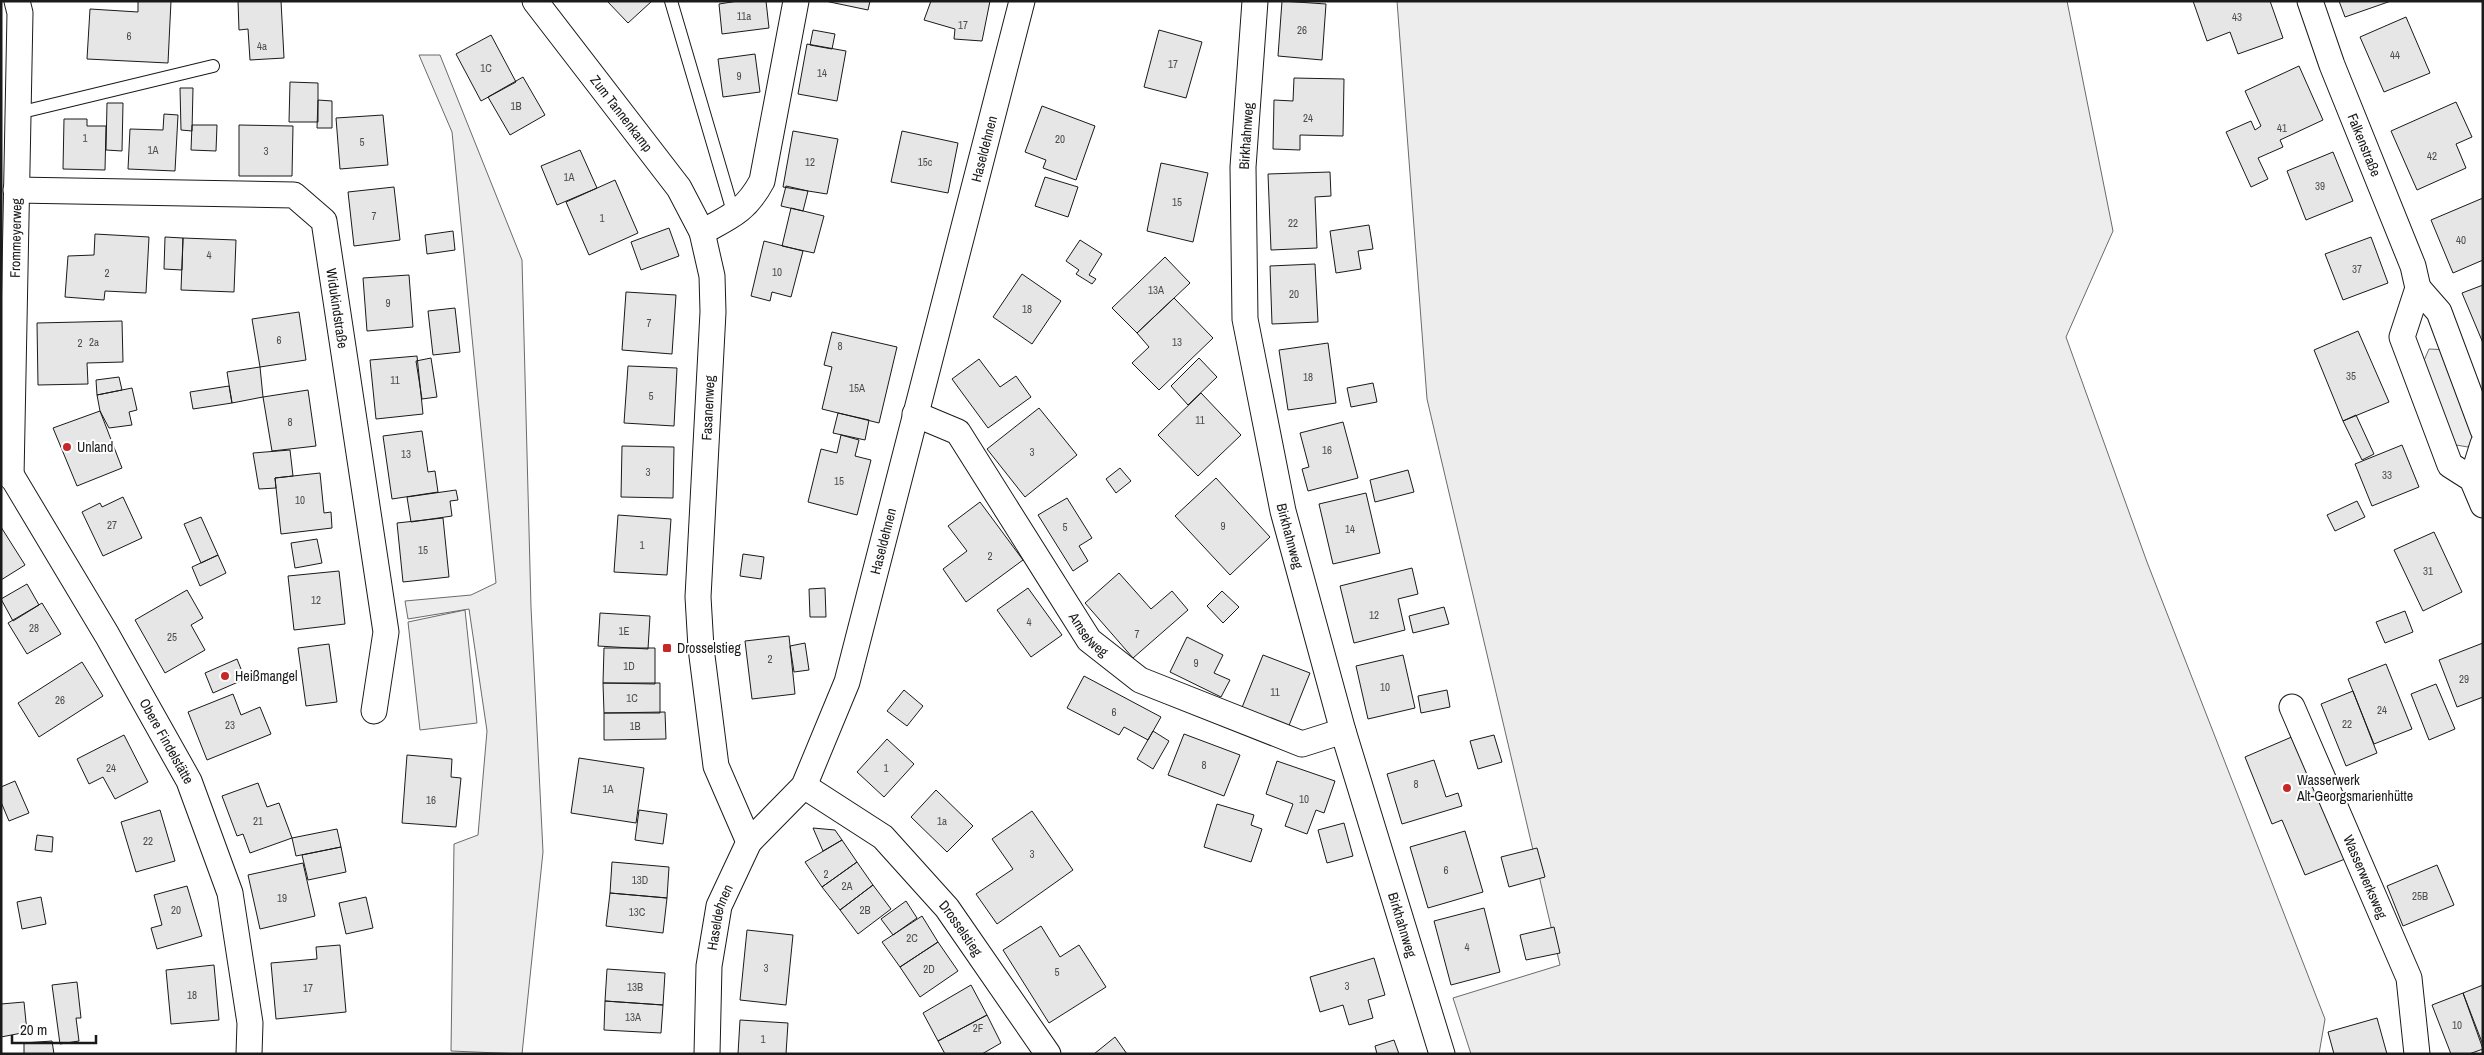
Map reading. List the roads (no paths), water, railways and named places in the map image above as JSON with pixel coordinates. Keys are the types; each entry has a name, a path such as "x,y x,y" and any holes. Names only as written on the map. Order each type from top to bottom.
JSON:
{"street":[{"name":"Frommeyerweg","path":"5,472 18,113 20,13 17,1"},
{"name":"Zum Tannenkamp","path":"535,1 679,188 702,232"},
{"path":"702,232 734,215 751,201 762,181 796,1"},
{"name":"Haseldehnen","path":"707,1054 709,966 719,906 749,842 804,786 847,682 1022,1"},
{"name":"Birkhahnweg","path":"1255,1 1243,166 1245,319 1284,511 1343,731 1442,1054"},
{"name":"Falkenstraße","path":"2310,1 2332,65 2412,266 2418,288 2439,312 2483,430"},
{"name":"Widukindstraße","path":"16,190 294,195 324,221 386,632 374,710"},
{"name":"Fasanenweg","path":"702,232 712,276 713,312 698,596 701,648 716,766 749,842"},
{"path":"2418,288 2402,337 2450,465 2472,479 2483,504"},
{"name":"Amselweg","path":"915,414 958,432 1088,640 1140,680 1302,744 1343,731"},
{"path":"2472,479 2483,444"},
{"name":"Obere Findelstätte","path":"5,472 107,634 189,781 230,893 250,1023 249,1054"},
{"name":"Wasserwerksweg","path":"2292,707 2409,978 2417,1054"},
{"name":"Drosselstieg","path":"804,786 883,837 947,908 1048,1054"}],"lane":[{"path":"670,1 734,215"},
{"path":"18,113 213,66"}],"place":[{"name":"Unland","path":"67,447"},
{"name":"Drosselstieg","path":"667,648"},
{"name":"Heißmangel","path":"225,676"},
{"name":"Wasserwerk Alt-Georgsmarienhütte","path":"2287,788"}]}
